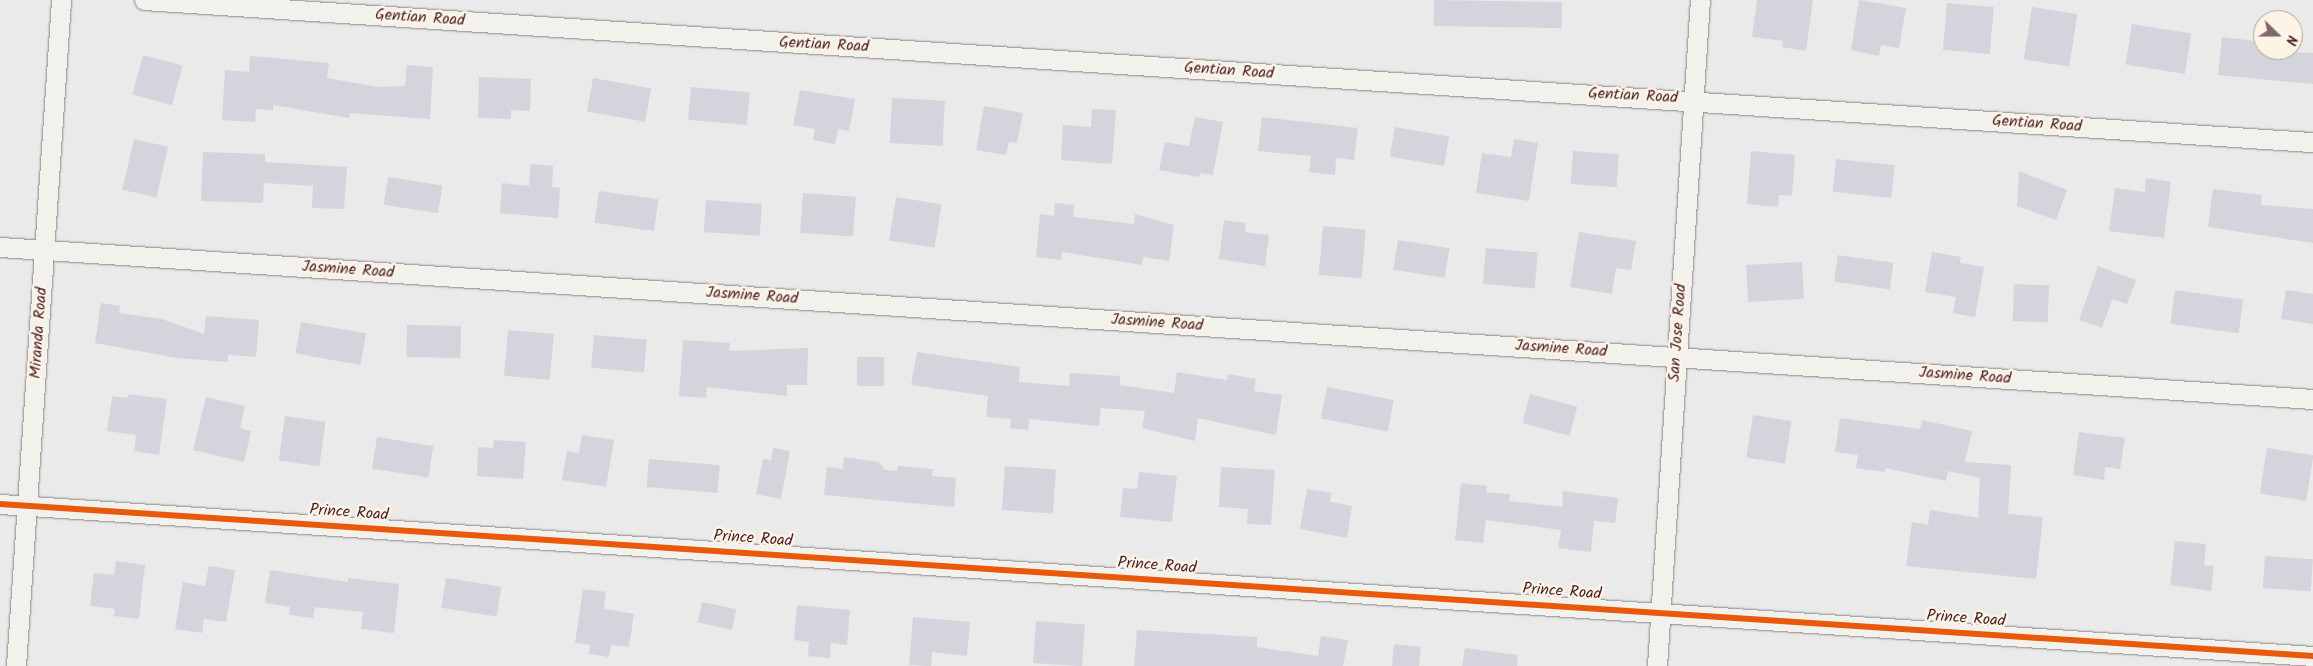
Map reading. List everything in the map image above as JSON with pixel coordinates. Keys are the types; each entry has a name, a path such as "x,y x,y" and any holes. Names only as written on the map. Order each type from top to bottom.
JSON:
{"street":[{"name":"Miranda Road","path":"16,666 61,0"},
{"name":"Gentian Road","path":"144,0 1693,99 2313,142"},
{"name":"San Jose Road","path":"1656,666 1700,0"},
{"name":"Jasmine Road","path":"0,247 2313,399"},
{"name":"Prince Road","path":"0,504 2313,656"}],"building":[{"path":"1434,0 1562,2 1562,28 1434,26"},
{"path":"1757,0 1813,0 1806,51 1782,47 1783,41 1752,37"},
{"path":"1859,0 1906,8 1899,48 1881,45 1879,56 1851,50"},
{"path":"1947,3 1994,7 1990,54 1943,50"},
{"path":"2032,7 2077,14 2069,67 2024,59"},
{"path":"2132,24 2191,33 2185,74 2126,64"},
{"path":"2222,37 2253,41 2253,60 2303,60 2303,52 2313,53 2313,84 2218,75"},
{"path":"143,55 183,66 172,105 132,95"},
{"path":"250,56 329,63 327,78 379,87 405,86 407,65 433,67 430,119 350,113 349,118 273,105 273,110 256,109 255,122 222,120 225,70 249,72"},
{"path":"479,77 531,79 530,111 511,110 511,119 478,118"},
{"path":"593,78 651,88 645,122 587,111"},
{"path":"691,87 750,92 747,125 688,120"},
{"path":"800,90 855,99 849,131 838,129 835,144 813,140 815,129 793,125"},
{"path":"892,98 945,101 943,146 890,143"},
{"path":"984,106 1023,113 1017,143 1009,142 1006,155 976,150"},
{"path":"1092,109 1116,110 1112,164 1061,160 1063,125 1091,127"},
{"path":"1195,117 1223,122 1213,175 1200,173 1199,177 1159,170 1165,142 1189,146"},
{"path":"1262,117 1358,128 1354,160 1336,158 1335,175 1309,172 1311,156 1258,151"},
{"path":"1395,127 1449,137 1444,166 1390,157"},
{"path":"134,139 168,147 156,198 122,190"},
{"path":"1514,139 1538,143 1529,201 1476,193 1482,153 1511,157"},
{"path":"1573,151 1619,154 1617,187 1571,184"},
{"path":"1751,151 1795,155 1792,196 1779,195 1778,207 1747,204"},
{"path":"203,152 265,154 265,162 347,167 344,209 312,208 313,186 264,183 263,203 201,201"},
{"path":"1836,159 1895,165 1891,198 1833,192"},
{"path":"531,164 553,166 552,187 560,188 558,218 500,213 502,183 529,186"},
{"path":"2019,171 2067,190 2056,220 2017,206"},
{"path":"388,177 442,186 438,213 384,205"},
{"path":"2146,178 2171,182 2164,238 2109,231 2115,188 2145,192"},
{"path":"2213,189 2262,195 2261,205 2313,209 2313,243 2208,227"},
{"path":"599,191 658,199 654,231 595,223"},
{"path":"803,193 856,197 853,237 800,233"},
{"path":"896,197 941,204 935,248 889,240"},
{"path":"706,200 762,204 760,236 704,232"},
{"path":"1055,203 1074,205 1073,217 1134,224 1135,214 1174,225 1169,261 1143,257 1142,265 1062,252 1061,260 1036,257 1040,214 1054,216"},
{"path":"1224,220 1246,223 1245,232 1269,235 1265,266 1219,259"},
{"path":"1323,226 1366,230 1362,279 1319,275"},
{"path":"1579,232 1636,241 1631,270 1616,268 1612,294 1570,287"},
{"path":"1398,240 1449,248 1445,278 1393,270"},
{"path":"1486,248 1538,253 1535,288 1483,284"},
{"path":"1932,252 1961,257 1960,263 1984,267 1975,317 1953,313 1956,297 1925,292"},
{"path":"1838,255 1893,263 1890,290 1834,282"},
{"path":"1802,262 1804,299 1748,302 1746,265"},
{"path":"2098,266 2136,280 2127,304 2112,299 2102,328 2079,320"},
{"path":"2014,284 2049,285 2048,322 2013,321"},
{"path":"2175,290 2243,300 2239,333 2170,324"},
{"path":"2286,290 2313,294 2313,324 2281,319"},
{"path":"101,303 120,306 119,313 162,319 204,334 206,316 259,320 256,357 228,355 228,362 177,358 95,343"},
{"path":"301,322 366,333 360,365 295,354"},
{"path":"407,325 461,326 460,358 406,357"},
{"path":"508,330 554,334 550,380 504,376"},
{"path":"594,335 647,340 644,372 591,368"},
{"path":"683,340 730,343 729,351 808,348 807,385 787,385 787,396 707,387 706,398 679,396"},
{"path":"917,352 1020,367 1019,382 1069,386 1070,373 1120,376 1120,385 1174,393 1177,372 1227,380 1228,374 1256,379 1254,391 1282,395 1276,435 1198,418 1195,441 1142,428 1145,411 1101,408 1099,426 1029,419 1028,430 1010,428 1011,419 986,417 988,396 911,385"},
{"path":"857,357 884,357 884,386 857,386"},
{"path":"1327,387 1394,400 1388,431 1321,418"},
{"path":"128,394 167,399 159,455 134,451 136,435 107,431 112,396 128,398"},
{"path":"1530,394 1577,407 1570,436 1522,423"},
{"path":"206,397 245,406 240,428 251,431 244,462 193,450"},
{"path":"1753,415 1792,421 1785,464 1746,457"},
{"path":"285,416 326,422 319,466 279,461"},
{"path":"1840,418 1920,429 1922,420 1972,431 1965,462 2011,465 2008,514 2043,517 2036,579 1906,566 1912,522 1928,525 1930,510 1978,518 1980,478 1948,471 1946,481 1885,468 1885,472 1856,468 1858,455 1835,452"},
{"path":"2079,432 2125,438 2120,469 2105,467 2104,480 2073,475"},
{"path":"582,435 614,440 606,487 562,480 567,451 579,453"},
{"path":"377,437 433,446 428,478 372,469"},
{"path":"494,440 526,442 523,479 477,476 478,447 493,448"},
{"path":"773,448 790,451 781,499 756,494 763,459 771,460"},
{"path":"2267,448 2313,455 2306,501 2260,493"},
{"path":"844,457 879,462 885,470 897,471 898,466 933,469 932,476 956,478 954,507 824,495 827,467 843,469"},
{"path":"649,459 720,465 717,493 647,487"},
{"path":"1005,466 1056,470 1053,513 1002,510"},
{"path":"1221,467 1275,470 1271,525 1247,524 1248,509 1219,507"},
{"path":"1139,472 1177,476 1172,522 1120,517 1123,488 1137,489"},
{"path":"1461,483 1487,486 1486,492 1510,494 1509,501 1562,507 1563,491 1618,498 1615,523 1594,521 1591,552 1558,548 1561,530 1486,520 1483,543 1455,540"},
{"path":"1307,489 1332,493 1330,502 1352,506 1347,538 1300,529"},
{"path":"2175,541 2206,544 2204,565 2214,566 2211,591 2170,585"},
{"path":"2265,556 2313,559 2311,591 2263,588"},
{"path":"116,561 145,565 139,619 114,616 115,609 90,606 94,573 114,575"},
{"path":"209,566 235,570 226,622 204,619 202,633 175,629 183,582 205,586"},
{"path":"270,570 348,582 348,578 399,584 394,633 361,629 363,612 315,607 313,618 289,615 290,607 265,603"},
{"path":"446,578 501,587 497,616 441,608"},
{"path":"583,589 606,592 604,609 634,614 629,647 611,645 609,657 589,654 590,645 575,643"},
{"path":"702,602 736,609 732,630 698,623"},
{"path":"797,605 850,610 847,645 831,643 830,658 808,656 809,642 794,640"},
{"path":"913,617 970,622 967,656 932,652 931,666 909,665"},
{"path":"1036,621 1085,624 1082,666 1033,663"},
{"path":"1137,630 1257,637 1257,647 1318,656 1321,636 1348,640 1343,666 1134,666"},
{"path":"1394,644 1421,647 1419,666 1392,666"},
{"path":"1465,648 1518,655 1517,666 1462,666"}],"cycle path":[{"path":"0,504 2313,656"}]}
